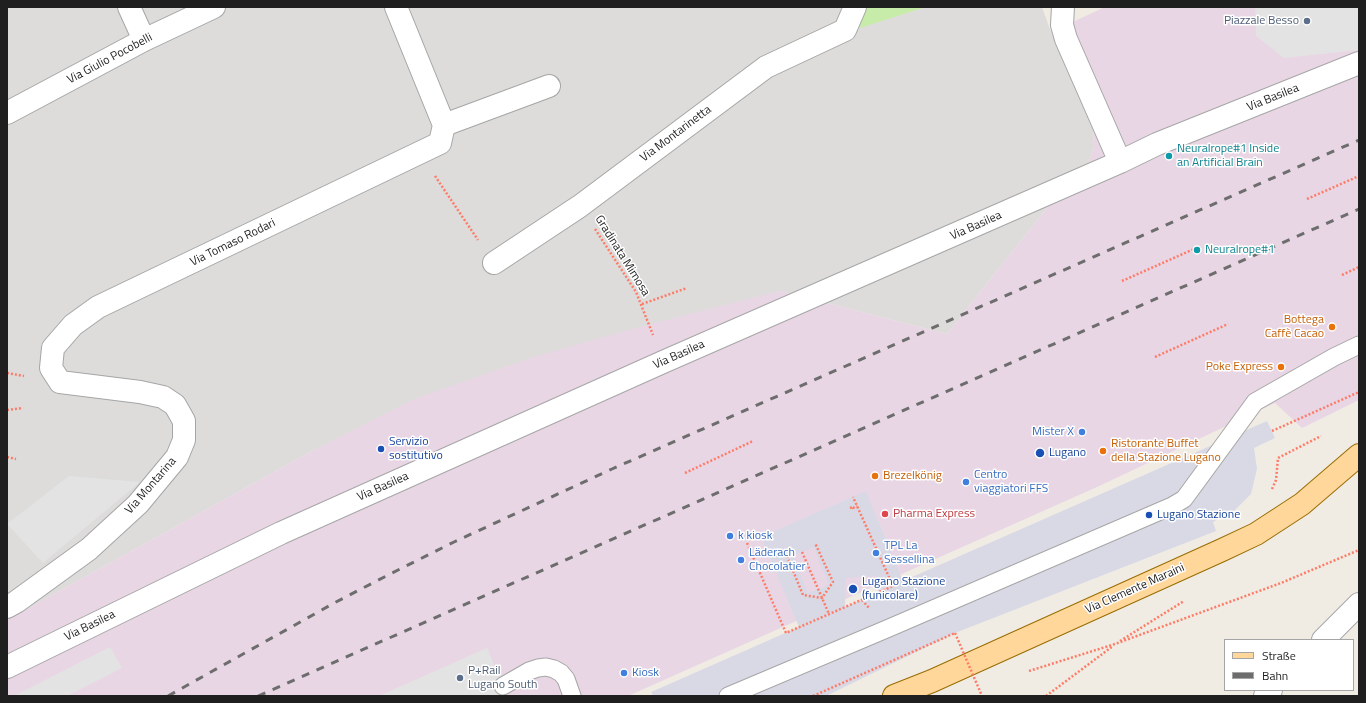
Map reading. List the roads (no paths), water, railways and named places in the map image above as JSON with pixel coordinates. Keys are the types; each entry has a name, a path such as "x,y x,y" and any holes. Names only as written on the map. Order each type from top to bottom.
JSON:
{"main road":[{"name":"Via Clemente Maraini","path":"894,696 932,681 1256,534 1302,504 1359,455"}],"street":[{"path":"129,7 144,40"},
{"name":"Via Giulio Pocobelli","path":"7,113 144,40 214,7"},
{"path":"396,7 444,125 549,86"},
{"name":"Via Montarinetta","path":"494,263 580,206 766,67 845,30 855,7"},
{"path":"1063,7 1062,25 1066,39 1120,162"},
{"name":"Via Basilea","path":"7,667 281,533 663,362 1120,162 1157,144 1359,63"},
{"name":"Via Tomaso Rodari","path":"60,382 51,368 53,348 73,325 98,307 420,154 440,143 444,125"},
{"name":"Via Montarina","path":"7,607 89,550 133,509 177,457 184,440 184,421 175,405 163,397 140,392 60,382"},
{"path":"1324,639 1359,604"}],"lane":[{"path":"728,696 890,628 1184,499 1255,402 1334,357 1359,345"},
{"path":"503,686 538,668 554,669 561,673 566,679 572,696"}],"railway":[{"path":"168,696 336,602 454,542 612,469 1359,140"},
{"path":"258,696 1359,209"}],"place":[{"name":"Piazzale Besso","path":"1307,21"},
{"name":"Neuralrope#1 Inside an Artificial Brain","path":"1169,156"},
{"name":"Neuralrope#1","path":"1197,250"},
{"name":"Bottega Caffè Cacao","path":"1332,327"},
{"name":"Poke Express","path":"1281,367"},
{"name":"Mister X","path":"1082,432"},
{"name":"Servizio sostitutivo","path":"381,449"},
{"name":"Ristorante Buffet della Stazione Lugano","path":"1103,451"},
{"name":"Lugano","path":"1040,453"},
{"name":"Brezelkönig","path":"875,476"},
{"name":"Centro viaggiatori FFS","path":"966,482"},
{"name":"Pharma Express","path":"885,514"},
{"name":"Lugano Stazione","path":"1149,515"},
{"name":"k kiosk","path":"730,536"},
{"name":"TPL La Sessellina","path":"876,553"},
{"name":"Läderach Chocolatier","path":"741,560"},
{"name":"Lugano Stazione (funicolare)","path":"853,589"},
{"name":"Kiosk","path":"624,673"},
{"name":"P+Rail Lugano South","path":"460,678"}]}
